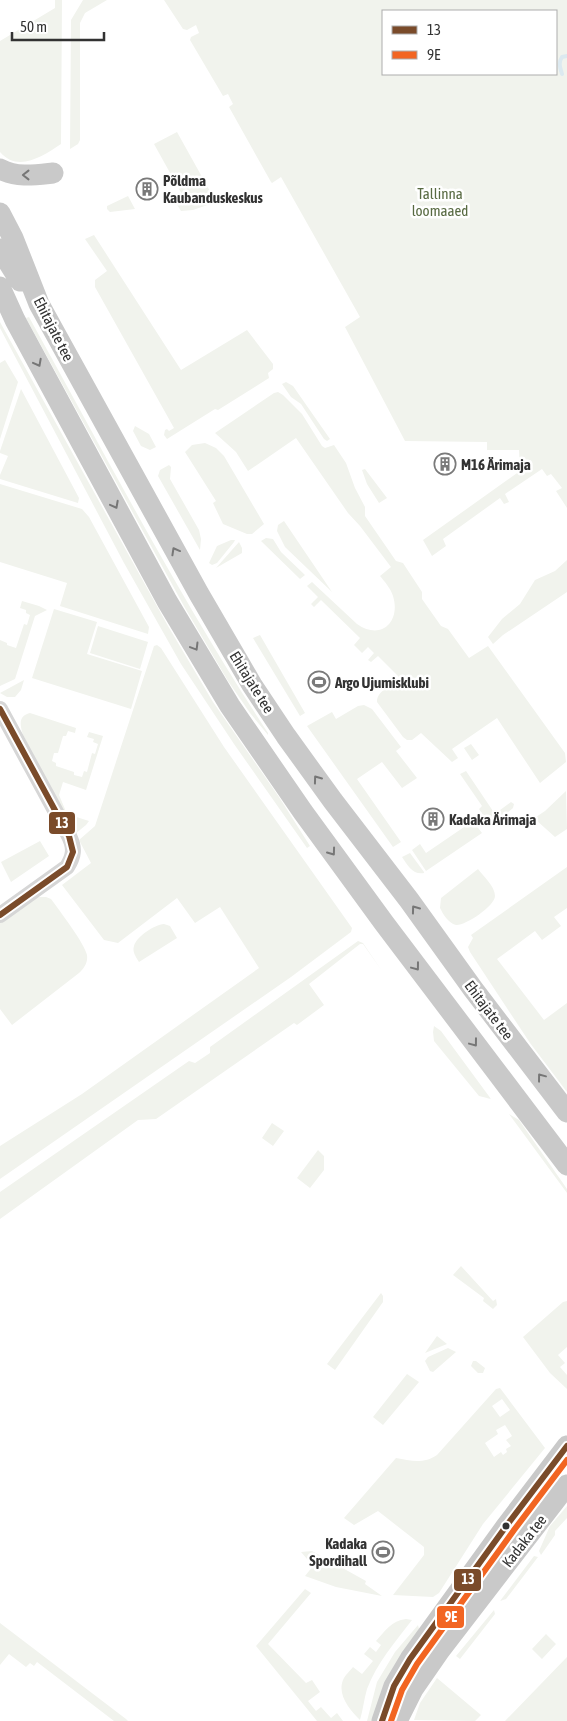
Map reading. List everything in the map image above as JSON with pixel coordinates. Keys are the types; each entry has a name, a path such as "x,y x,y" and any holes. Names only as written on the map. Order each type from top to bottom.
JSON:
{"main road":[{"path":"0,169 26,176 53,173"},
{"name":"Ehitajate tee","path":"0,213 13,238 39,304 189,577 252,685 333,801 567,1112"},
{"path":"0,249 16,276 39,304"},
{"name":"Ehitajate tee","path":"0,287 7,313 167,601 230,706 303,812 411,960 567,1165"},
{"name":"Kadaka tee","path":"382,1721 394,1686 436,1620 567,1446"},
{"name":"Kadaka tee","path":"397,1721 412,1689 440,1650 567,1485"},
{"path":"459,1591 460,1609 467,1615"},
{"path":"436,1620 440,1633 440,1650"}],"street":[{"path":"0,709 69,836 73,847 73,858 68,867 0,915"}],"green space":[{"path":"55,0 62,0 61,144 39,157 22,162 15,161 7,158 0,152 0,41 55,8"},
{"path":"83,0 107,0 85,13 80,23 80,140 78,144 70,149 71,20"},
{"name":"Tallinna loomaaed","path":"164,0 567,0 567,508 556,491 562,488 551,474 547,476 542,469 505,494 509,502 504,504 500,498 443,539 446,546 432,556 423,540 520,471 519,450 487,450 487,442 405,441 345,327 360,317 281,177 271,182 229,107 233,104 228,94 223,96 190,40 191,37 199,33 196,25 187,30 183,29"},
{"path":"177,132 216,202 193,210 181,211 176,203 184,198 154,144"},
{"path":"128,196 135,209 110,212 107,209 107,206"},
{"path":"94,235 181,370 247,330 273,364 273,369 268,373 269,378 167,439 164,435 165,430 169,431 174,428 95,287 95,280 107,271 85,239"},
{"path":"29,317 174,579 268,735 228,681 185,608 26,318"},
{"path":"0,322 168,626 213,702 279,797 310,846 307,848 181,664 124,563 0,328"},
{"path":"5,360 18,382 0,439 0,363"},
{"path":"286,382 293,386 330,439 327,441 324,439 301,404 291,397 282,384"},
{"path":"21,389 79,498 78,503 0,479 8,456 0,453 0,451"},
{"path":"278,392 302,414 322,446 325,448 334,445 346,463 355,488 365,507 365,516 396,561 403,563 422,592 422,599 441,626 448,629 469,658 488,646 565,753 566,762 540,783 497,718 452,749 458,758 452,762 421,733 412,740 407,740 403,737 377,702 382,691 401,679 378,656 371,662 368,660 374,653 368,647 362,653 354,645 360,638 321,600 314,607 311,604 318,597 307,586 312,582 357,624 366,629 381,629 387,626 394,614 395,605 392,593 380,576 391,567 348,513 296,438 248,471 236,452 215,433"},
{"path":"135,426 149,434 156,447 150,450 141,446 133,431"},
{"path":"205,443 216,448 224,456 264,524 252,534 247,534 223,524 213,503 216,501 185,452 192,445"},
{"path":"169,465 171,467 170,479 199,530 201,539 200,550 158,476 160,470"},
{"path":"365,469 387,498 379,503 367,484 362,470"},
{"path":"0,484 82,509 89,517 149,627 148,634 60,606 67,583 0,562"},
{"path":"284,521 332,592 285,547 277,531 278,525"},
{"path":"266,538 273,539 281,552 305,575 300,579 261,541"},
{"path":"235,540 217,563 212,565 209,563 217,546"},
{"path":"239,542 242,553 216,568"},
{"path":"567,560 567,592 503,635 493,644 488,637 502,619 520,604 535,580 555,571"},
{"path":"22,601 47,610 35,616 15,679 0,686 0,640 16,648 24,624 27,625 30,615 26,613 26,610 20,608"},
{"path":"54,609 97,622 87,654 142,671 131,709 32,678"},
{"path":"98,626 148,642 140,669 90,653"},
{"path":"260,635 305,713 300,716 253,638"},
{"path":"157,645 161,648 224,747 352,928 351,932 291,977 0,1179 0,1146 82,1094 259,968 220,907 195,923 177,898 118,943 104,940 62,885 91,863 79,840 95,826 154,646"},
{"path":"24,680 21,690 15,697 7,697 0,693"},
{"path":"364,705 372,709 401,747 396,751 417,778 402,788 382,762 357,779 401,842 393,847 307,726 332,712 336,719 358,706"},
{"path":"30,713 76,728 75,733 68,731 66,736 63,736 58,753 54,753 52,761 56,763 56,766 74,772 74,775 82,777 84,771 87,772 92,753 95,754 98,744 93,742 94,739 87,737 89,732 103,736 86,790 63,782 59,795 67,814 89,821 75,834 23,735 22,719 23,716"},
{"path":"471,744 479,755 472,760 464,748"},
{"path":"466,771 499,820 491,827 479,809 482,806 460,774"},
{"path":"566,791 567,829 555,837 536,820 536,817"},
{"path":"511,802 514,804 513,808 500,819 496,813"},
{"path":"469,816 482,833 426,871 412,850 420,844 426,853 470,823 467,817"},
{"path":"40,841 49,856 11,882 1,862"},
{"path":"410,853 424,873 417,873 406,864 402,857"},
{"path":"567,867 567,908 554,917 561,926 542,940 535,931 497,959 544,1020 567,1003 567,1092 530,1043 468,947 473,938 471,935"},
{"path":"478,869 493,889 494,900 485,910 472,919 460,924 453,924 446,918 440,908 441,898"},
{"path":"38,897 51,899 82,943 87,960 79,973 12,1025 0,1009 0,923"},
{"path":"164,924 170,926 177,938 139,962 134,950 136,942 146,932"},
{"path":"358,941 363,943 382,971 363,944 360,944 309,984 324,1005 297,1025 294,1023 156,1119 138,1120 0,1219 0,1192 189,1061 195,1063 210,1053 210,1047"},
{"path":"434,1026 441,1031 491,1099 479,1096 434,1041"},
{"path":"509,1114 519,1120 567,1189 567,1193"},
{"path":"272,1123 284,1131 273,1146 262,1138"},
{"path":"318,1150 324,1156 324,1170 310,1188 297,1178"},
{"path":"461,1266 493,1301 496,1299 497,1305 493,1309 483,1301 484,1298 453,1275"},
{"path":"381,1293 383,1302 335,1370 327,1364"},
{"path":"567,1301 567,1347 558,1355 565,1363 560,1367 567,1375 567,1389 550,1373 523,1337 563,1302"},
{"path":"437,1336 447,1344 425,1353"},
{"path":"448,1348 456,1352 433,1372 430,1371 425,1361 428,1357"},
{"path":"473,1361 476,1361 485,1368 483,1373 478,1373 471,1366"},
{"path":"407,1374 419,1382 383,1425 373,1417"},
{"path":"500,1388 545,1448 483,1524 439,1593 433,1597 393,1595 424,1555 424,1547 378,1511 354,1525 344,1518 396,1458 422,1461 437,1455 496,1389","holes":["502,1399 510,1410 500,1417 492,1406","505,1425 512,1436 506,1440 511,1446 506,1449 507,1452 503,1455 501,1452 494,1457 485,1443 498,1434 496,1430"]},
{"path":"567,1506 567,1518 555,1531 555,1535 541,1555 539,1551 550,1526"},
{"path":"312,1551 366,1581 365,1584 382,1596 336,1587 305,1576 313,1566 301,1552"},
{"path":"534,1556 538,1557 506,1599 500,1601"},
{"path":"305,1589 311,1593 268,1644 306,1683 312,1680 320,1692 308,1701 316,1711 321,1707 331,1718 337,1713 343,1721 317,1721 256,1646"},
{"path":"494,1610 495,1614 460,1659 456,1656"},
{"path":"406,1619 412,1620 387,1653 371,1679 360,1720 343,1697 343,1680 353,1667 362,1674 373,1661 364,1654 370,1647 376,1652 381,1645 376,1641 386,1630 396,1622"},
{"path":"0,1623 128,1721 114,1721 37,1662 34,1666 30,1663 26,1667 9,1654 0,1665"},
{"path":"418,1625 419,1629 374,1721 367,1721 377,1682 395,1652"},
{"path":"546,1634 556,1644 542,1659 532,1649"},
{"path":"567,1657 567,1721 505,1721"},
{"path":"437,1678 481,1715 475,1721 414,1720 420,1703"}],"waterway":[{"path":"562,74 560,61 562,57 567,56"}],"transit line":[{"name":"13","path":"0,709 69,836 73,852 67,867 0,915"},
{"name":"13","path":"382,1721 394,1686 410,1659 567,1446"},
{"name":"9E","path":"391,1721 402,1690 417,1664 567,1460"}],"place":[{"name":"Põldma Kaubanduskeskus","path":"147,189"},
{"name":"M16 Ärimaja","path":"445,464"},
{"name":"Argo Ujumisklubi","path":"319,682"},
{"name":"Kadaka Ärimaja","path":"433,819"},
{"name":"Kadaka Spordihall","path":"383,1552"}]}
